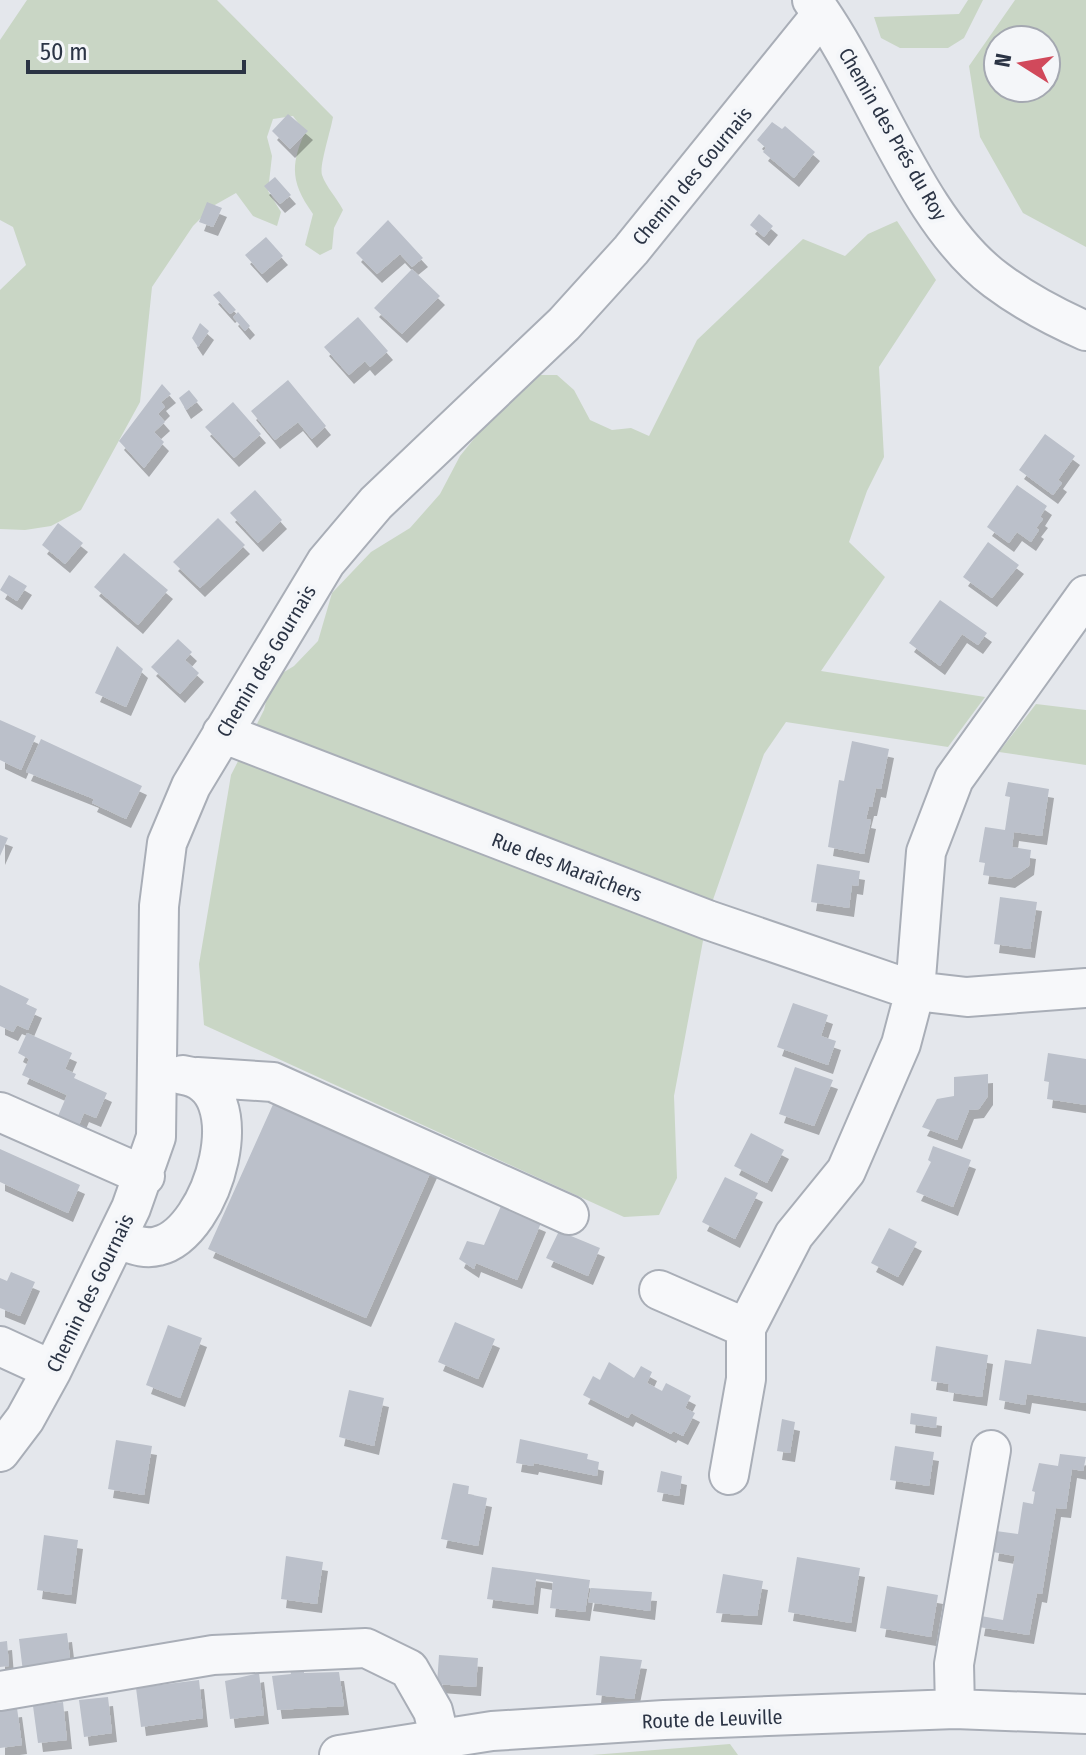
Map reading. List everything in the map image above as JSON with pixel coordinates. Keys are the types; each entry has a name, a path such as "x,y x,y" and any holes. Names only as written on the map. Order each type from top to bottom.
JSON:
{"street":[{"name":"Chemin des Prés du Roy","path":"817,7 935,211 962,248 994,279 1049,315 1086,331"},
{"name":"Chemin des Gournais","path":"0,1452 25,1419 52,1370 145,1176 156,1137 159,906 167,843 191,786 326,562 376,503 564,324 631,250 798,48 817,7"},
{"path":"729,1475 746,1379 746,1328 794,1235 846,1171 901,1044 915,991 926,852 954,779 1086,595"},
{"name":"Rue des Maraîchers","path":"222,733 693,914 915,991 967,997 1086,988"},
{"path":"158,1072 273,1082 569,1215"},
{"path":"116,1239 143,1248 161,1246 194,1223 219,1164 221,1113 214,1090 197,1077"},
{"path":"0,1112 145,1176"},
{"path":"659,1290 746,1328"},
{"path":"0,1346 52,1370"},
{"path":"955,1709 954,1664 991,1450"},
{"path":"0,1691 213,1655 366,1648 409,1669 433,1711 440,1740"},
{"name":"Route de Leuville","path":"339,1755 492,1731 617,1722 955,1709 1086,1714"}],"green space":[{"path":"27,0 217,0 333,117 322,175 343,210 334,228 332,249 320,255 305,245 313,214 300,193 295,165 305,132 293,116 273,119 267,137 272,156 268,191 281,212 277,226 253,216 236,193 213,206 193,226 152,287 140,402 81,510 51,526 25,530 0,529 0,290 26,265 13,227 0,220 0,40"},
{"path":"968,0 983,0 964,38 948,48 900,48 881,38 874,17 959,14"},
{"path":"1015,0 1086,0 1086,247 1023,213 980,137 969,66 982,47 982,104 1062,104 1062,24 998,24"},
{"path":"897,221 936,280 879,367 884,457 867,491 849,542 885,577 821,671 985,697 948,747 786,722 764,754 708,914 674,1096 677,1178 659,1215 624,1217 204,1025 199,964 231,775 264,710 271,680 294,666 318,641 332,593 371,552 410,528 440,494 460,456 499,408 534,375 557,375 574,390 590,420 612,430 631,428 649,436 697,340 803,239 845,256 868,234"},
{"path":"1036,704 1086,710 1086,765 999,752"},
{"path":"730,1744 738,1755 592,1755"}],"building":[{"path":"288,114 308,131 290,149 272,131"},
{"path":"772,122 782,129 785,126 815,152 794,178 763,152 766,148 757,140"},
{"path":"275,177 291,195 280,204 264,186"},
{"path":"207,202 222,208 213,227 199,222"},
{"path":"759,214 773,226 764,237 750,225"},
{"path":"388,220 423,258 412,267 400,254 377,274 356,253"},
{"path":"266,237 283,256 262,274 245,255"},
{"path":"412,269 440,296 402,334 374,308"},
{"path":"219,291 236,310 230,314 213,295"},
{"path":"238,312 250,326 245,331 233,317"},
{"path":"358,317 388,351 370,367 365,361 349,375 324,347"},
{"path":"200,323 209,331 198,347 192,338"},
{"path":"288,380 326,426 312,439 298,422 275,440 251,411"},
{"path":"162,384 171,394 161,402 165,407 158,414 165,422 154,432 164,442 144,468 119,441"},
{"path":"189,390 198,401 186,410 179,398"},
{"path":"233,402 261,434 234,458 205,427"},
{"path":"1045,434 1075,456 1058,480 1062,483 1053,495 1019,470"},
{"path":"1017,485 1047,506 1036,528 1039,530 1031,542 1017,532 1009,543 987,527"},
{"path":"255,490 282,520 258,543 230,513"},
{"path":"218,518 245,545 200,588 173,562"},
{"path":"58,523 83,543 65,564 42,545"},
{"path":"988,542 1019,565 992,598 963,577"},
{"path":"124,553 168,590 138,625 94,587"},
{"path":"9,575 27,586 17,601 0,590"},
{"path":"940,600 987,633 978,645 962,634 940,666 909,643"},
{"path":"178,639 192,652 185,660 199,673 180,694 151,667"},
{"path":"117,646 143,669 126,707 95,693"},
{"path":"0,720 36,736 21,770 0,760"},
{"path":"41,739 142,786 126,819 92,803 94,799 26,772"},
{"path":"852,741 889,749 881,789 876,788 866,819 871,820 864,854 828,847 839,780 844,781"},
{"path":"1008,782 1049,789 1042,836 1014,832 1012,847 1031,850 1029,866 1010,879 983,875 985,863 979,862 985,827 1005,830 1010,797 1005,796"},
{"path":"0,835 8,838 0,856"},
{"path":"817,864 860,871 858,886 852,885 849,908 811,902"},
{"path":"1000,897 1037,902 1030,949 994,944"},
{"path":"0,985 29,999 26,1004 37,1009 28,1030 17,1025 13,1032 0,1026"},
{"path":"793,1003 828,1015 821,1036 836,1041 828,1065 777,1047"},
{"path":"27,1033 72,1053 65,1069 76,1074 74,1078 107,1093 96,1118 84,1113 79,1125 58,1116 67,1095 22,1075 29,1059 18,1053"},
{"path":"1048,1053 1086,1059 1086,1105 1047,1099 1049,1082 1044,1081"},
{"path":"795,1067 833,1080 814,1126 779,1114"},
{"path":"988,1074 988,1096 979,1109 969,1110 957,1140 922,1127 937,1099 954,1096 954,1077"},
{"path":"275,1100 432,1169 366,1318 208,1249"},
{"path":"751,1133 784,1150 767,1183 734,1166"},
{"path":"933,1146 971,1160 953,1207 916,1192 931,1162 928,1160"},
{"path":"0,1149 80,1185 68,1213 0,1182"},
{"path":"725,1177 758,1193 735,1239 702,1222"},
{"path":"501,1206 541,1223 517,1280 476,1263 474,1269 459,1259 467,1241 484,1245"},
{"path":"889,1228 917,1242 898,1277 871,1263"},
{"path":"559,1231 600,1248 588,1276 546,1258"},
{"path":"11,1272 35,1282 20,1316 0,1308 0,1278 7,1281"},
{"path":"455,1322 495,1339 478,1379 438,1362"},
{"path":"168,1325 202,1338 180,1398 146,1385"},
{"path":"1037,1329 1086,1337 1086,1403 1027,1394 1025,1405 999,1400 1005,1360 1031,1364"},
{"path":"936,1346 988,1355 982,1397 948,1392 949,1384 931,1381"},
{"path":"609,1362 634,1378 641,1366 652,1372 647,1383 662,1391 666,1383 691,1396 685,1408 695,1413 683,1436 673,1431 671,1434 631,1413 628,1418 583,1395 593,1376 600,1380"},
{"path":"349,1390 384,1398 374,1446 339,1437"},
{"path":"911,1413 937,1417 936,1428 910,1424"},
{"path":"782,1419 795,1422 790,1453 777,1451"},
{"path":"520,1439 588,1454 587,1459 599,1462 597,1476 534,1463 533,1466 516,1463"},
{"path":"116,1440 152,1446 144,1495 108,1489"},
{"path":"895,1446 934,1452 929,1486 890,1480"},
{"path":"1060,1454 1086,1457 1083,1471 1072,1469 1066,1509 1056,1508 1042,1594 1037,1593 1029,1635 979,1627 981,1616 1003,1620 1015,1556 993,1552 996,1531 1018,1534 1023,1502 1033,1504 1035,1492 1032,1491 1039,1463 1058,1466"},
{"path":"661,1471 682,1476 679,1496 657,1492"},
{"path":"453,1483 469,1486 468,1494 487,1498 478,1546 441,1539"},
{"path":"44,1535 78,1540 71,1595 37,1590"},
{"path":"286,1556 323,1562 317,1604 281,1599"},
{"path":"797,1557 860,1568 851,1623 788,1612"},
{"path":"492,1567 590,1580 585,1612 550,1608 553,1582 536,1579 533,1605 487,1599"},
{"path":"723,1574 763,1581 757,1616 716,1613"},
{"path":"887,1586 938,1595 931,1637 880,1628"},
{"path":"591,1588 652,1592 650,1611 588,1602"},
{"path":"67,1633 71,1666 23,1672 19,1639"},
{"path":"7,1641 9,1666 0,1667 0,1642"},
{"path":"439,1655 478,1658 476,1687 437,1684"},
{"path":"600,1656 642,1660 634,1699 596,1695"},
{"path":"304,1667 304,1673 339,1672 344,1706 277,1710 272,1676 291,1674 290,1669"},
{"path":"259,1673 264,1715 230,1719 225,1681"},
{"path":"199,1680 203,1718 141,1727 136,1688"},
{"path":"108,1697 112,1733 84,1737 79,1700"},
{"path":"63,1702 67,1740 38,1743 33,1706"},
{"path":"17,1708 22,1745 0,1748 0,1710"}]}
